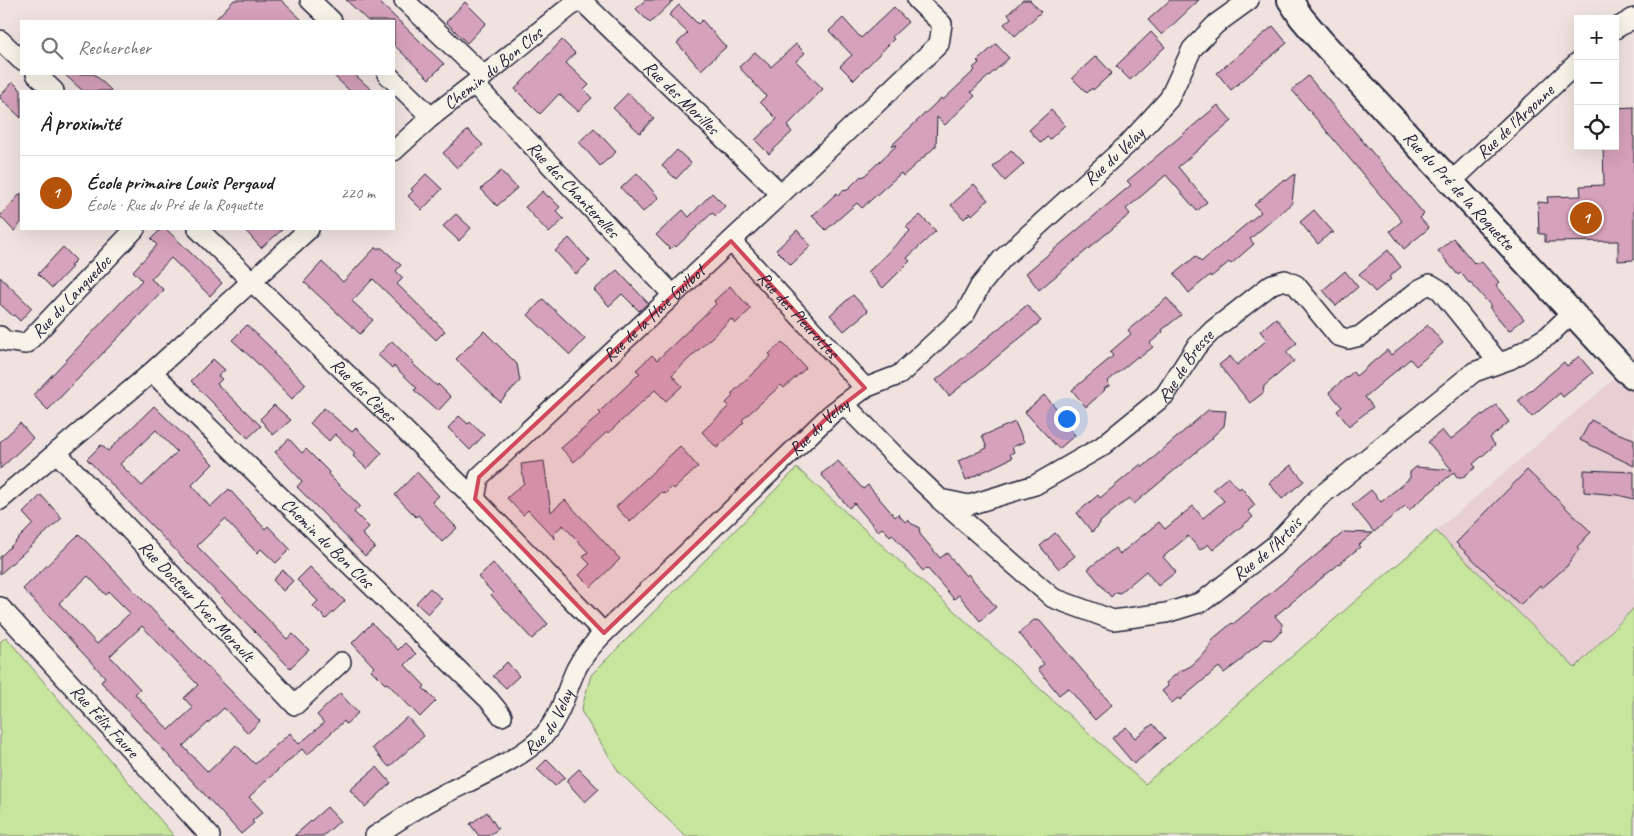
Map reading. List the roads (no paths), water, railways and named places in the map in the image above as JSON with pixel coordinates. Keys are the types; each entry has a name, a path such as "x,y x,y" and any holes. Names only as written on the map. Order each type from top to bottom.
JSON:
{"street":[{"path":"310,0 331,20"},
{"name":"Rue des Chanterelles","path":"404,0 674,295"},
{"name":"Chemin du Bon Clos","path":"395,149 431,117 579,0"},
{"name":"Rue des Morilles","path":"579,0 781,194"},
{"name":"Rue de la Haie Guilbot","path":"475,499 479,477 939,44 942,24 917,0"},
{"name":"Rue du Velay","path":"375,836 427,804 505,763 543,735 558,716 576,668 588,649 831,414 865,388 899,375 965,314 980,286 1002,259 1129,143 1169,99 1192,49 1216,24 1250,0"},
{"name":"Rue du Pré de la Roquette","path":"1290,0 1301,17 1322,42 1625,370 1634,377"},
{"path":"1619,27 1634,18"},
{"path":"0,40 20,59"},
{"name":"Rue de l'Argonne","path":"1451,182 1574,66"},
{"path":"37,75 53,90"},
{"name":"Chemin du Bon Clos","path":"388,75 431,117"},
{"name":"Rue du Languedoc","path":"0,336 5,341 26,344 135,230"},
{"name":"Rue des Cèpes","path":"199,230 475,499"},
{"path":"0,500 152,372 308,230"},
{"name":"Rue des Pleurottes","path":"731,241 865,388"},
{"name":"Rue de Bresse","path":"940,499 969,505 1034,485 1101,447 1164,395 1196,347 1213,330 1272,284 1285,280 1296,285 1338,336 1348,339 1360,336 1420,289 1430,284 1440,290 1499,364"},
{"name":"Rue de l'Artois","path":"940,499 1053,598 1113,620 1166,613 1202,602 1274,546 1318,498 1466,378 1474,372 1511,359 1548,336 1572,313"},
{"name":"Chemin du Bon Clos","path":"152,372 489,700 502,716"},
{"path":"844,404 940,499"},
{"name":"Rue Docteur Yves Morault","path":"56,452 295,705 341,662"},
{"path":"475,499 604,633"},
{"name":"Rue Félix Faure","path":"0,607 210,836"}],"place":[{"name":"École primaire Louis Pergaud","path":"1586,218"}]}
